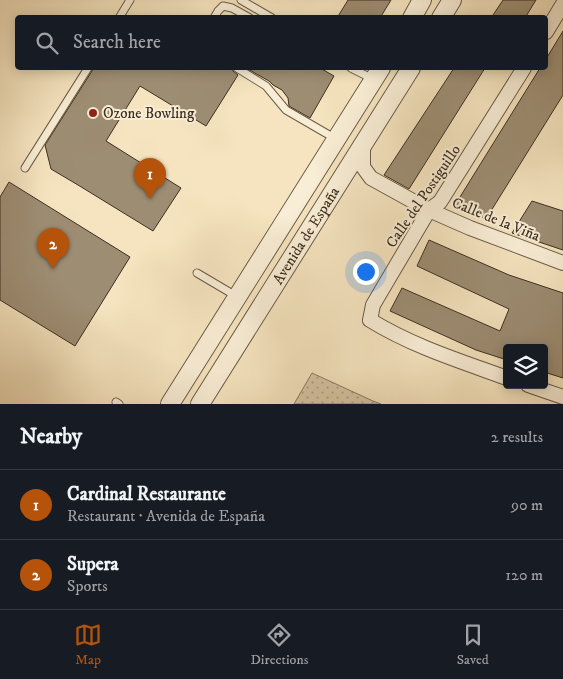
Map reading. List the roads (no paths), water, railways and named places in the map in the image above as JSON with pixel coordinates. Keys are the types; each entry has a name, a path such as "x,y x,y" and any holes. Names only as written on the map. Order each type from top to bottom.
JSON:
{"street":[{"path":"414,15 422,0"},
{"path":"443,15 452,0"},
{"path":"548,29 563,4"},
{"name":"Avenida de España","path":"200,404 409,70"},
{"name":"Calle del Postiguillo","path":"503,377 430,350 389,332 370,320 373,304 429,210 440,202 523,70"},
{"name":"Avenida de España","path":"170,404 377,73"},
{"name":"Calle de la Viña","path":"363,145 363,166 372,178 429,210 470,228 563,262"},
{"path":"541,389 563,396"}],"lane":[{"path":"121,15 130,0"},
{"path":"241,0 267,15"},
{"path":"216,15 224,6 245,15"},
{"path":"25,168 87,70"},
{"path":"240,70 266,86 286,110 336,139"},
{"path":"361,70 377,73"},
{"path":"197,273 236,297"}],"place":[{"name":"Ozone Bowling","path":"93,113"},
{"name":"Cardinal Restaurante","path":"150,199"},
{"name":"Supera","path":"53,269"}]}
